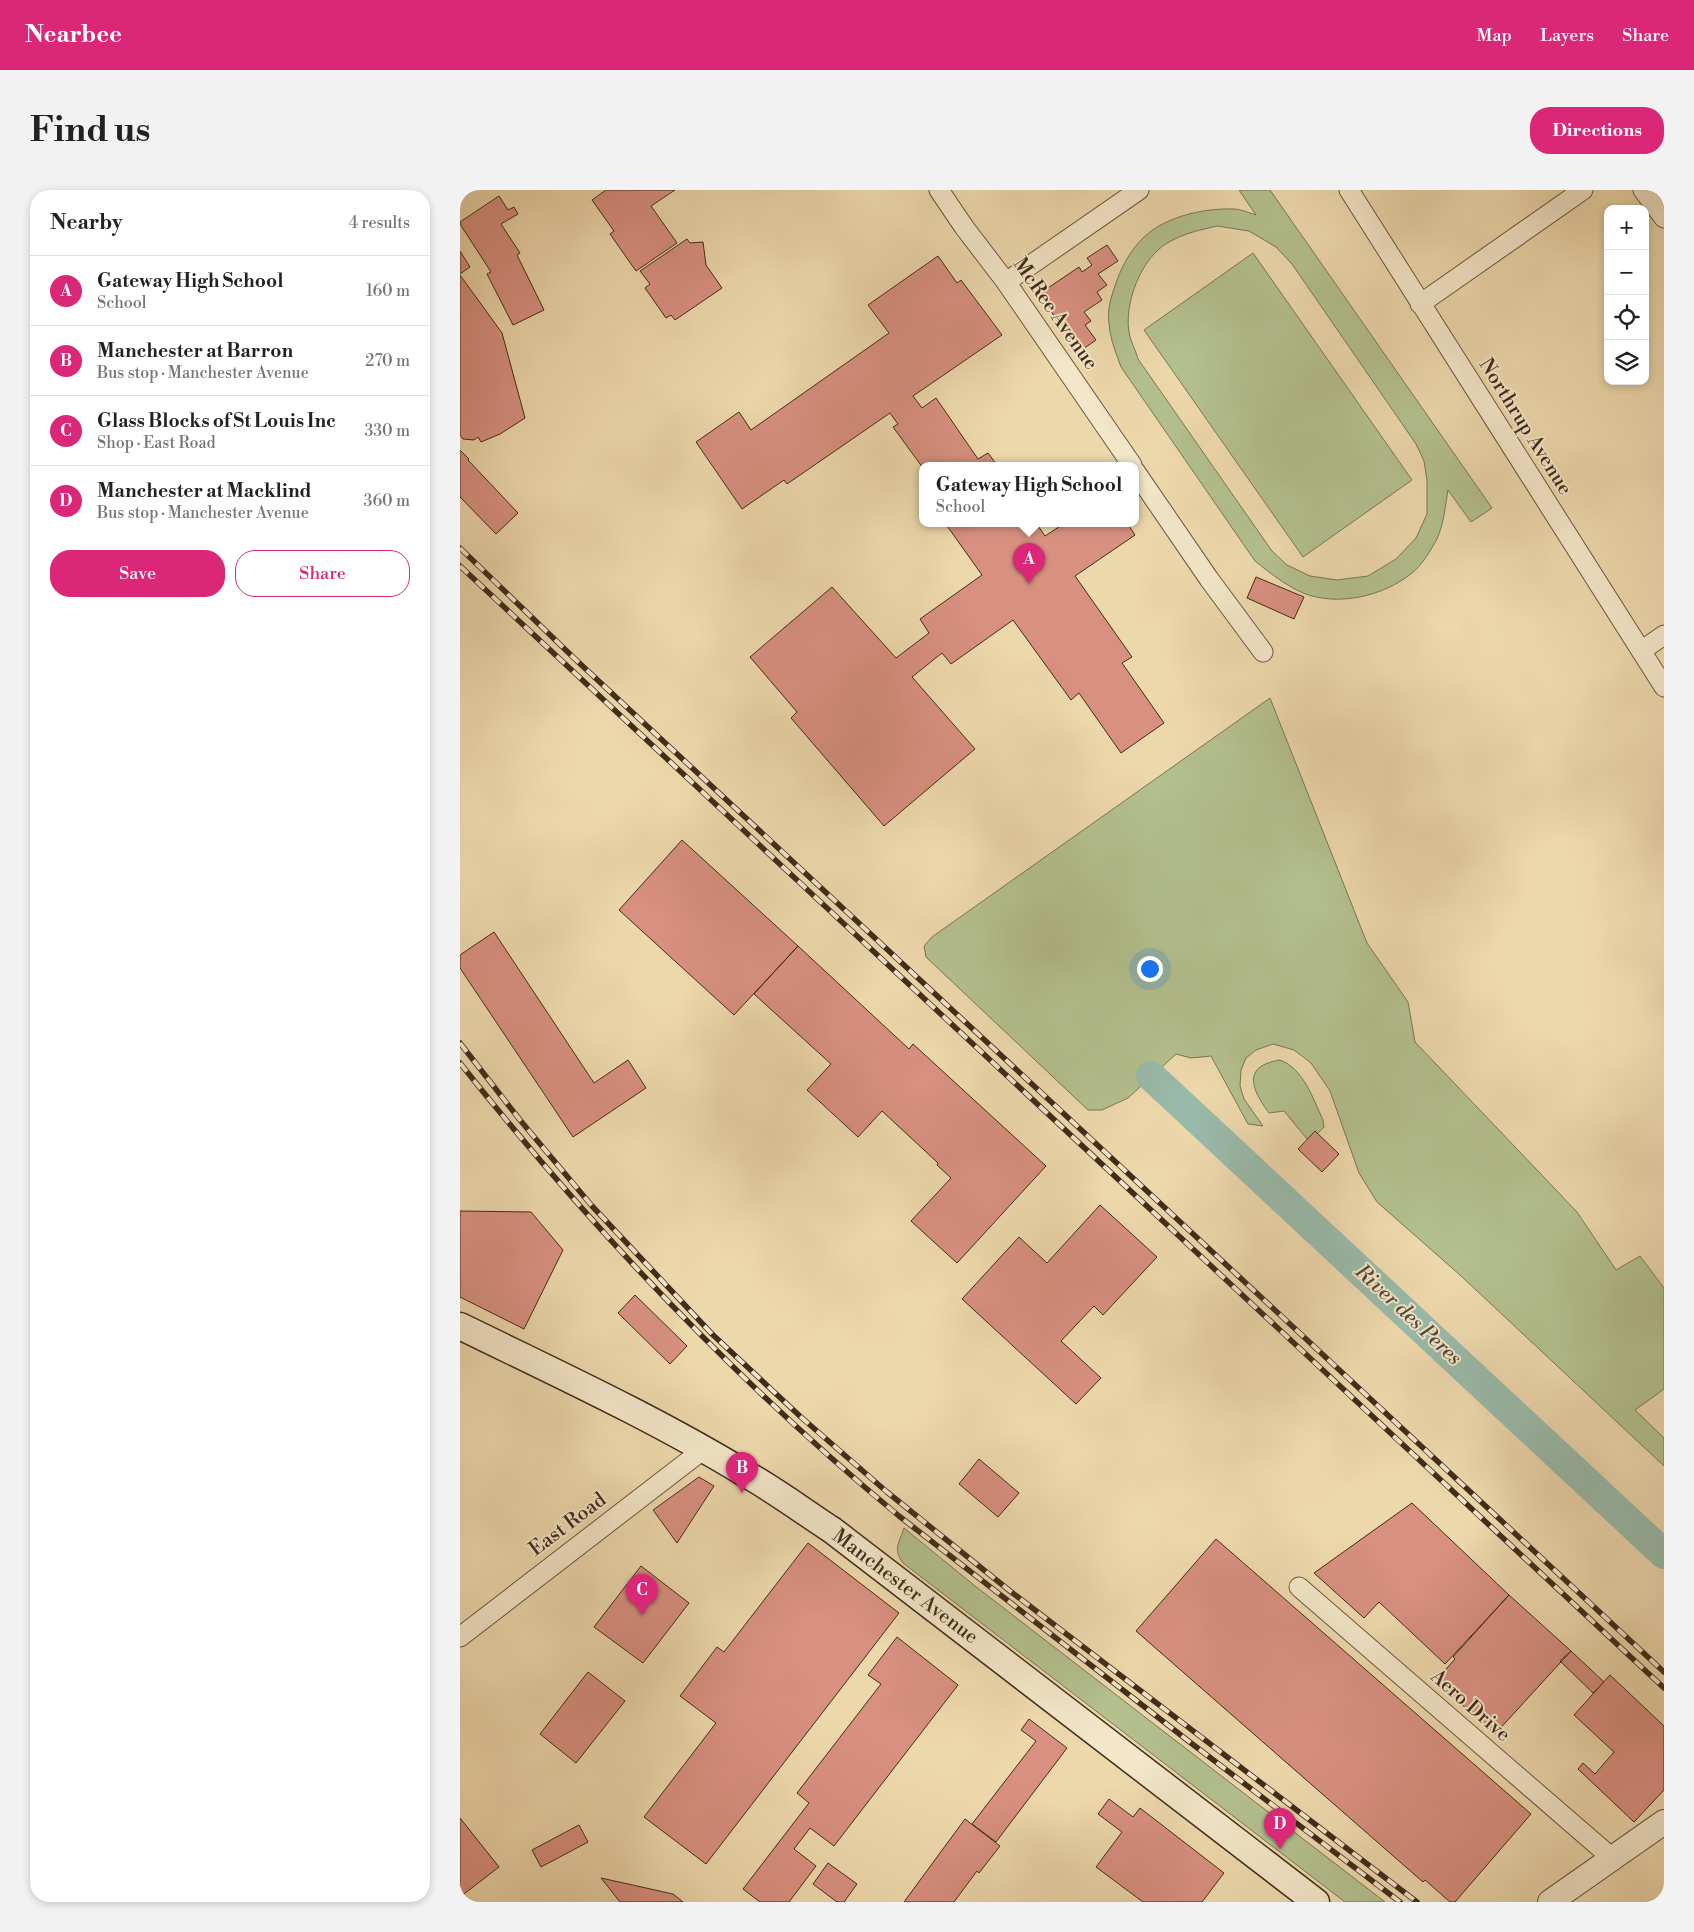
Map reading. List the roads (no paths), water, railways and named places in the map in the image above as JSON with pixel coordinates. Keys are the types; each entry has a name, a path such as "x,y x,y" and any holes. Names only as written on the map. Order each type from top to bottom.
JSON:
{"main road":[{"name":"Manchester Avenue","path":"460,1326 596,1392 704,1449 775,1492 832,1530 1316,1902"}],"street":[{"name":"McRee Avenue","path":"939,190 964,227 1006,282 1130,462"},
{"path":"1006,282 1139,190"},
{"name":"Northrup Avenue","path":"1349,190 1664,687"},
{"path":"1420,304 1583,190"},
{"path":"1643,190 1664,218"},
{"path":"1139,477 1209,579 1263,652"},
{"path":"1641,651 1664,635"},
{"name":"East Road","path":"460,1637 704,1449"},
{"name":"Aero Drive","path":"1299,1587 1612,1858"},
{"path":"1550,1902 1664,1822"}],"waterway":[{"name":"River des Peres","path":"1151,1076 1664,1554"}],"railway":[{"path":"460,548 575,659 1664,1672"},
{"path":"460,566 1664,1688"},
{"path":"460,1043 520,1120 592,1206 712,1334 802,1418 887,1492 1010,1591 1417,1902"},
{"path":"460,1063 561,1185 614,1244 723,1357 839,1465 899,1516 1191,1743 1400,1902"}],"place":[{"name":"Gateway High School","path":"1029,584"},
{"name":"Manchester at Barron","path":"742,1493"},
{"name":"Glass Blocks of St Louis Inc","path":"642,1615"},
{"name":"Manchester at Macklind","path":"1280,1849"}]}
